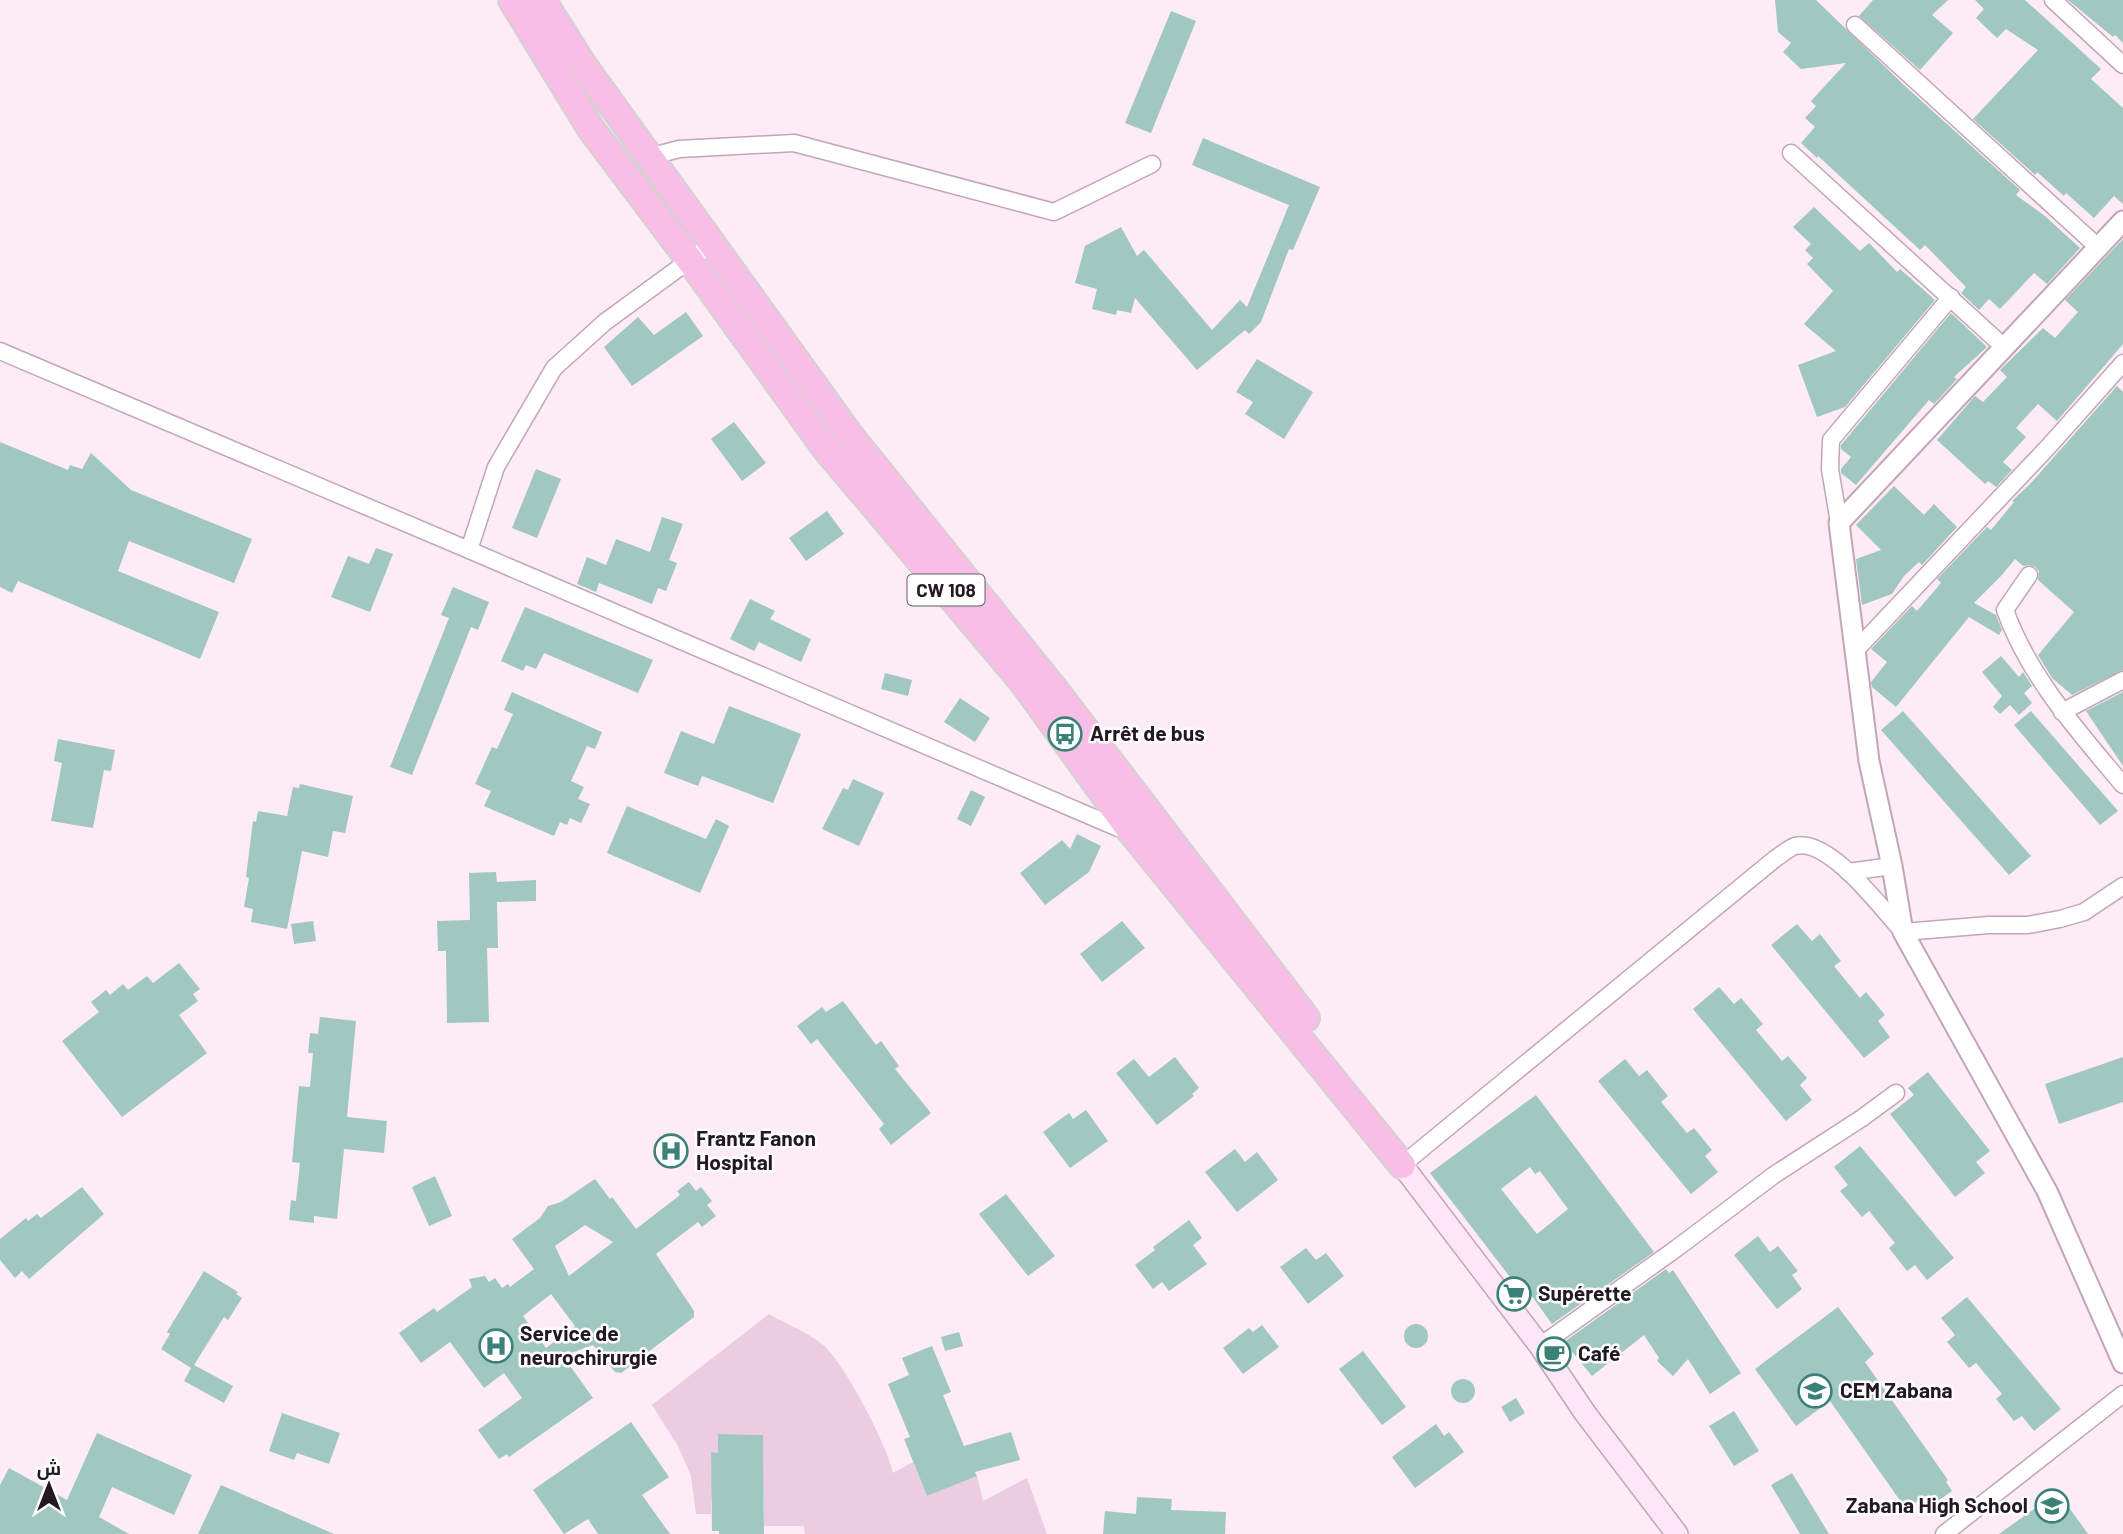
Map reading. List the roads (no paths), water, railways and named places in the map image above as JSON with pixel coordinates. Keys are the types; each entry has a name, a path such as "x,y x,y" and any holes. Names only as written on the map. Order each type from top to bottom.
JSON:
{"highway":[{"name":"CW 108","path":"512,0 590,129 689,259 826,449 1023,682 1129,829 1402,1165"},
{"name":"CW 108","path":"542,0 576,54 851,437 1038,667 1375,1109 1402,1165"}],"main road":[{"name":"CW 108","path":"1402,1165 1540,1346 1585,1413 1677,1534"}],"street":[{"path":"2053,0 2123,65"},
{"path":"1855,25 2099,248"},
{"path":"649,157 679,149 794,143 1054,212 1152,164"},
{"path":"1791,153 2004,347"},
{"path":"1839,523 2123,222"},
{"path":"469,550 496,467 554,368 605,322 713,243"},
{"path":"1903,933 1892,866 1869,761 1830,469 1830,440 1951,297"},
{"path":"0,351 1118,828 1129,829 1154,820"},
{"path":"1855,651 2049,446 2123,363"},
{"path":"2029,575 2005,610 2016,639 2062,712 2123,785"},
{"path":"2062,712 2123,680"},
{"path":"1402,1165 1776,858 1794,846 1814,847 1848,872 1903,933 2047,1191 2123,1363"},
{"path":"1848,872 1892,866"},
{"path":"1903,933 1989,925 2028,925 2060,919 2084,912 2123,886"},
{"path":"1540,1346 1773,1175 1896,1093"},
{"path":"1944,1534 2123,1394"}],"place":[{"name":"Arrêt de bus","path":"1065,734"},
{"name":"Frantz Fanon Hospital","path":"671,1151"},
{"name":"Supérette","path":"1514,1294"},
{"name":"Service de neurochirurgie","path":"496,1346"},
{"name":"Café","path":"1554,1354"},
{"name":"CEM Zabana","path":"1815,1391"},
{"name":"Zabana High School","path":"2052,1506"}]}
